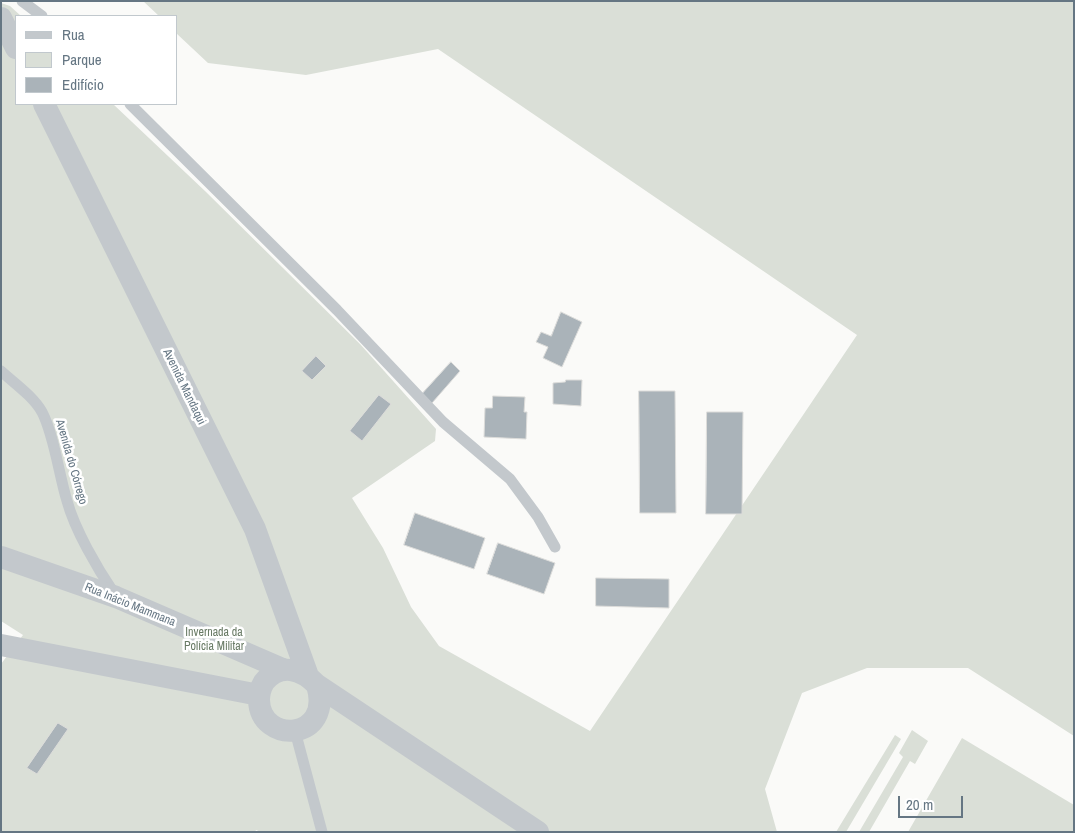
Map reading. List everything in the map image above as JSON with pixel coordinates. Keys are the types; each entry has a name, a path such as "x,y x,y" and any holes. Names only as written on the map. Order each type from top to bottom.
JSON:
{"street":[{"path":"1,18 15,46"},
{"name":"Avenida Mandaqui","path":"44,105 255,530 313,681"},
{"name":"Rua Inácio Mammana","path":"1,556 116,597 285,670 297,670 538,832"},
{"path":"1,645 259,695"},
{"path":"285,670 273,674 264,683 259,695 259,706 264,718 272,726 283,730 295,731 306,727 315,719 320,708 320,696 313,681"}],"lane":[{"path":"22,1 41,15"},
{"path":"131,105 337,310 432,411 510,478 538,517 555,547"},
{"name":"Avenida do Córrego","path":"1,371 41,411 47,425 67,503 100,572 116,597"},
{"path":"295,731 322,832"}],"green space":[{"name":"Invernada da Polícia Militar","path":"143,1 1074,1 1074,736 968,668 867,668 802,693 765,789 777,832 261,832 256,830 255,832 1,832 1,664 23,635 1,621 1,3 10,6 20,15 15,15 15,105 114,105 205,191 360,344 436,429 435,441 352,498 383,548 411,607 439,646 590,731 857,335 438,49 306,75 208,63 178,35 178,15 158,15"},
{"path":"912,730 928,741 915,764 910,761 869,832 859,832 903,757 899,753"},
{"path":"895,735 901,739 846,832 836,832"},
{"path":"962,738 1074,805 1074,832 908,832"}],"building":[{"path":"561,312 582,322 562,367 543,358 548,347 536,342 541,332 551,336"},
{"path":"316,356 326,366 312,380 302,371"},
{"path":"451,362 460,371 432,403 422,394"},
{"path":"566,380 582,380 581,406 553,404 553,383 565,382"},
{"path":"639,391 675,391 676,513 640,513"},
{"path":"379,395 391,404 362,441 350,431"},
{"path":"493,396 525,397 524,412 527,412 526,439 484,437 485,408 492,408"},
{"path":"707,412 743,412 742,514 706,514"},
{"path":"415,513 485,538 474,569 404,545"},
{"path":"498,543 555,563 544,594 487,574"},
{"path":"596,578 669,579 669,608 596,606"},
{"path":"58,723 68,729 37,774 27,768"}]}
